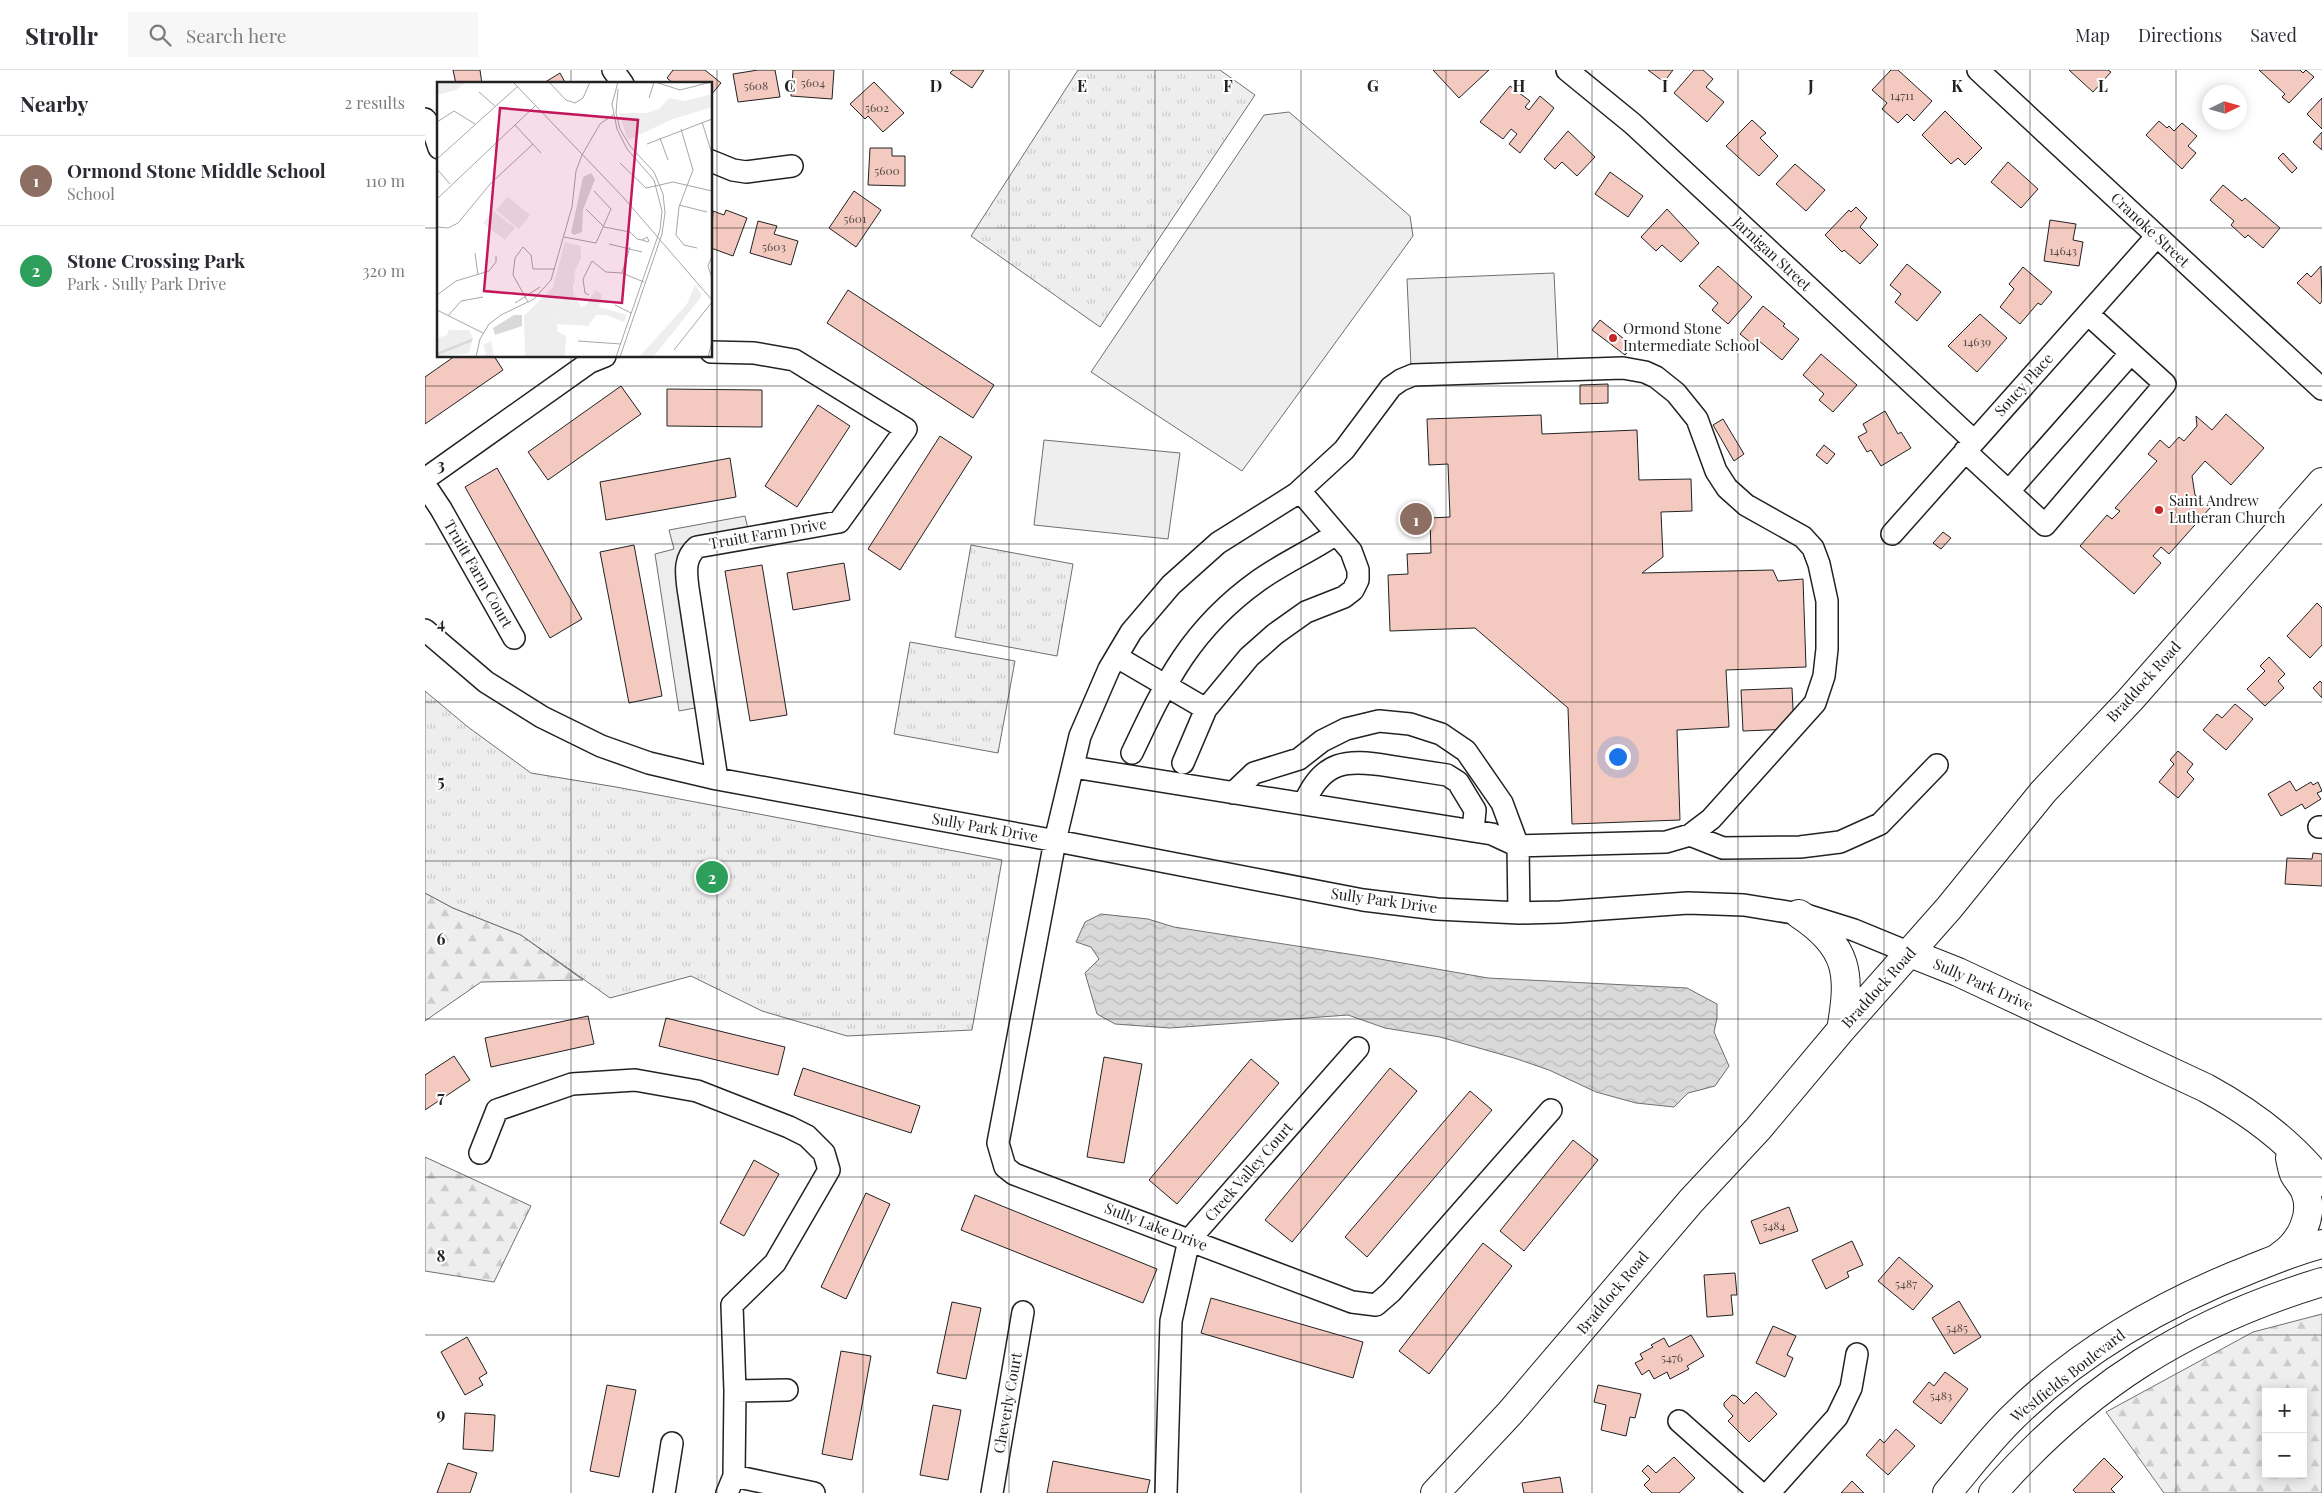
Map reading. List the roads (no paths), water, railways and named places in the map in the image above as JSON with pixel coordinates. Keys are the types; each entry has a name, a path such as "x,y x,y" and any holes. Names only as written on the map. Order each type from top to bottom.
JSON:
{"main road":[{"name":"Braddock Road","path":"1435,1493 1523,1399 1691,1201 1758,1129 1841,1030 1910,953 2043,792 2130,700 2322,482"},
{"path":"1799,914 1823,932 1842,960 1847,987 1841,1030"},
{"name":"Sully Park Drive","path":"1910,953 1958,972 2206,1088 2241,1108 2287,1145 2322,1182"},
{"path":"2277,1258 2297,1242 2308,1212 2305,1190 2294,1174 2287,1145 2318,1152 2322,1155"},
{"name":"Westfields Boulevard","path":"1947,1493 2015,1415 2113,1337 2166,1306 2209,1285 2277,1258 2322,1244"},
{"path":"1993,1493 2047,1436 2083,1404 2129,1370 2179,1340 2227,1315 2322,1282"}],"street":[{"path":"613,70 622,82"},
{"name":"Jarnigan Street","path":"1567,70 1633,124 1970,446 2009,491 2045,524 2165,384 2131,353"},
{"name":"Cranoke Street","path":"1978,70 2322,389"},
{"path":"425,119 433,130 437,142"},
{"path":"713,162 733,170 746,172 792,166"},
{"name":"Soucy Place","path":"1892,534 2157,236"},
{"path":"2009,491 2131,353 2088,314"},
{"name":"Truitt Farm Drive","path":"713,352 754,353 794,360 906,428 839,522 697,547 689,554 686,568 687,588 717,779"},
{"path":"425,479 590,362 600,358"},
{"name":"Sully Lake Drive","path":"1551,1110 1391,1292 1376,1305 1352,1302 1014,1174 1005,1167 999,1144 1055,841 1080,736 1092,705 1131,632 1171,586 1218,544 1300,491 1344,450 1391,387 1401,380 1413,375 1623,368 1645,372 1656,377 1676,393 1697,419 1716,471 1727,488 1746,505 1794,530 1813,548 1824,581 1828,622 1824,676 1815,703 1711,819 1690,835"},
{"name":"Truitt Farm Court","path":"425,485 441,509 514,638"},
{"path":"1183,763 1206,709 1249,657 1275,634 1306,612 1335,602 1353,590 1357,580 1355,560 1351,551 1300,491"},
{"path":"1131,753 1164,685 1184,654 1209,623 1238,596 1275,569 1309,552 1336,534"},
{"name":"Sully Park Drive","path":"425,630 486,682 542,717 601,746 649,763 717,779 1363,900 1437,909 1519,912 1560,912 1688,903 1744,905 1799,914 1854,930 1910,953"},
{"path":"1117,657 1206,709"},
{"path":"1233,793 1254,773 1299,759 1322,741 1345,729 1379,721 1410,724 1441,734 1466,751 1502,803 1518,846 1519,912"},
{"path":"1305,804 1311,789 1329,770 1344,763 1360,761 1447,774 1458,782 1475,810 1473,831"},
{"path":"1073,767 1492,834 1518,846 1667,842 1690,835 1723,848 1800,847 1840,842 1880,824 1937,765"},
{"name":"Creek Valley Court","path":"1165,1493 1171,1321 1189,1240 1358,1048"},
{"path":"480,1153 497,1110 572,1084 635,1080 697,1091 789,1127 807,1136 824,1152 829,1170 775,1263 732,1305 735,1391 731,1484 814,1493"},
{"name":"Cheverly Court","path":"992,1493 1023,1312"},
{"path":"1769,1493 1837,1417 1851,1388 1857,1354"},
{"path":"735,1391 787,1390"},
{"path":"1679,1421 1760,1493"},
{"path":"664,1493 672,1443"}],"water":[{"path":"1101,914 1148,919 1174,927 1488,978 1687,988 1717,1004 1714,1032 1729,1066 1715,1086 1688,1093 1674,1107 1636,1103 1596,1092 1549,1070 1514,1058 1440,1037 1385,1028 1348,1015 1170,1028 1115,1024 1097,1014 1085,973 1099,959 1091,947 1076,942 1085,922"}],"place":[{"name":"Ormond Stone Intermediate School","path":"1613,338"},
{"name":"Saint Andrew Lutheran Church","path":"2159,510"},
{"name":"Ormond Stone Middle School","path":"1416,519"},
{"name":"Stone Crossing Park","path":"712,877"}]}
